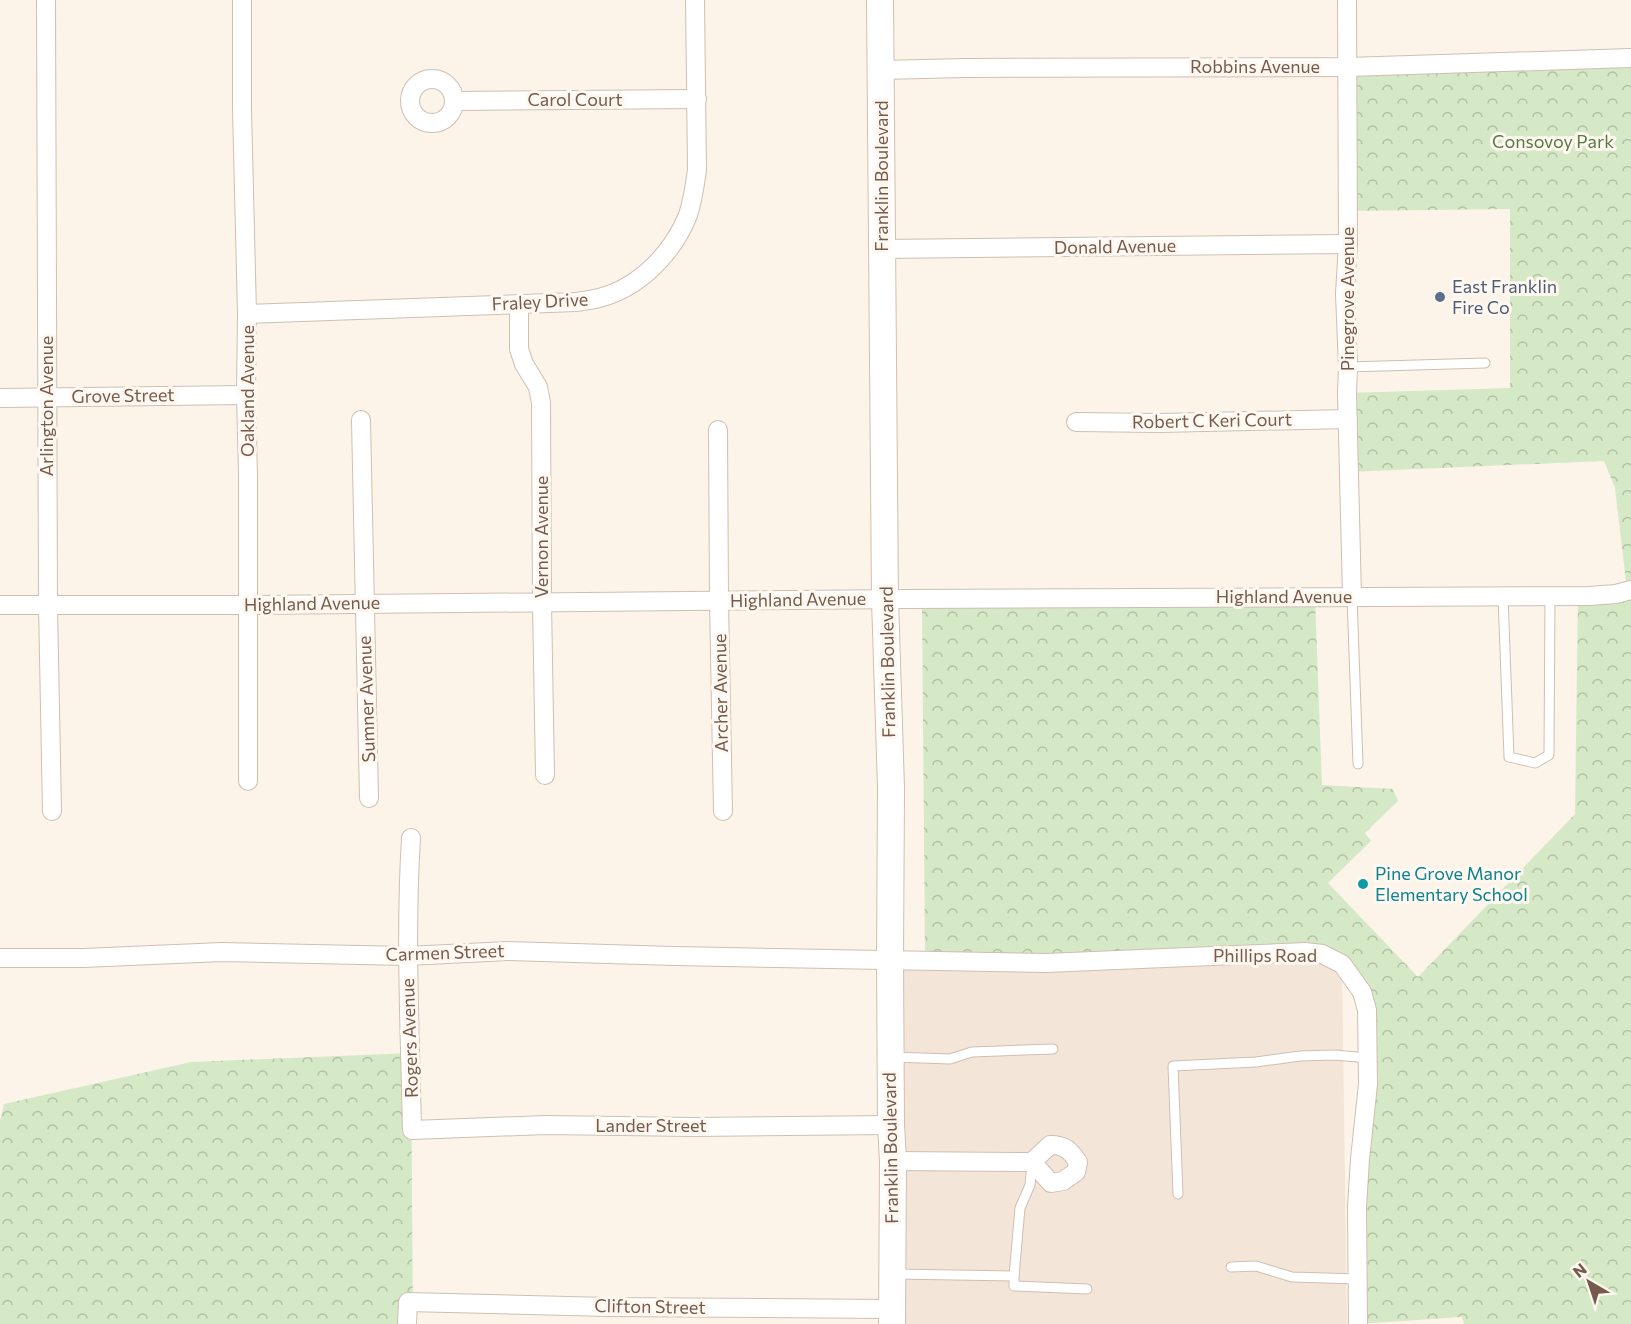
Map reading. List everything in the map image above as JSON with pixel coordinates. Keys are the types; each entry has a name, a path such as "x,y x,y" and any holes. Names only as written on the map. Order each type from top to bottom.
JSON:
{"street":[{"name":"Arlington Avenue","path":"46,0 48,605 52,811"},
{"name":"Oakland Avenue","path":"242,0 247,314 248,781"},
{"name":"Fraley Drive","path":"247,314 576,302 601,298 628,286 655,267 679,234 694,196 698,170 695,0"},
{"name":"Franklin Boulevard","path":"880,0 885,599 891,788 892,1316"},
{"name":"Pinegrove Avenue","path":"1347,0 1345,294 1352,597"},
{"name":"Robbins Avenue","path":"881,70 1348,67 1630,58"},
{"name":"Carol Court","path":"454,101 697,99"},
{"name":"Donald Avenue","path":"882,249 1347,244"},
{"name":"Vernon Avenue","path":"519,304 519,349 524,364 538,387 541,403 545,775"},
{"name":"Grove Street","path":"0,398 246,395"},
{"name":"Robert C Keri Court","path":"1076,422 1159,423 1348,419"},
{"name":"Sumner Avenue","path":"360,420 369,798"},
{"name":"Archer Avenue","path":"718,430 723,811"},
{"name":"Highland Avenue","path":"0,605 1503,597 1589,596 1616,594 1631,590"},
{"name":"Rogers Avenue","path":"411,838 407,956 412,1130"},
{"name":"Carmen Street","path":"0,958 83,958 222,952 407,956 508,951 890,959"},
{"name":"Phillips Road","path":"890,959 1046,963 1305,952 1322,954 1342,964 1362,992 1367,1010 1368,1084 1357,1207 1358,1324"},
{"name":"Lander Street","path":"412,1130 546,1125 694,1127 891,1125"},
{"path":"893,1161 1032,1162"},
{"name":"Clifton Street","path":"407,1324 408,1302 892,1316"}],"lane":[{"path":"1348,367 1485,363"},
{"path":"1503,597 1509,757 1535,763 1549,755 1550,596"},
{"path":"1352,597 1358,764"},
{"path":"890,1057 950,1059 972,1052 1053,1048"},
{"path":"1178,1194 1173,1066 1256,1062 1300,1056 1335,1055 1368,1058"},
{"path":"1032,1162 1030,1185 1020,1208 1014,1286 1087,1289"},
{"path":"1231,1268 1256,1266 1292,1277 1358,1279"},
{"path":"892,1274 1014,1276"}],"shaded area":[{"path":"890,959 1342,964 1347,1324 893,1324"}],"green space":[{"name":"Consovoy Park","path":"1631,61 1631,1324 1464,1324 1462,1317 1359,1324 1358,1283 1376,1018 1337,962 925,958 922,604 1315,598 1322,785 1393,789 1398,801 1365,833 1371,841 1328,883 1418,977 1575,814 1578,595 1627,590 1615,488 1604,461 1349,472 1347,393 1510,388 1510,209 1348,211 1348,67"},
{"path":"411,1053 413,1324 0,1324 0,1121 4,1104 191,1062"}],"place":[{"name":"East Franklin Fire Co","path":"1440,297"},
{"name":"Pine Grove Manor Elementary School","path":"1363,884"}]}
